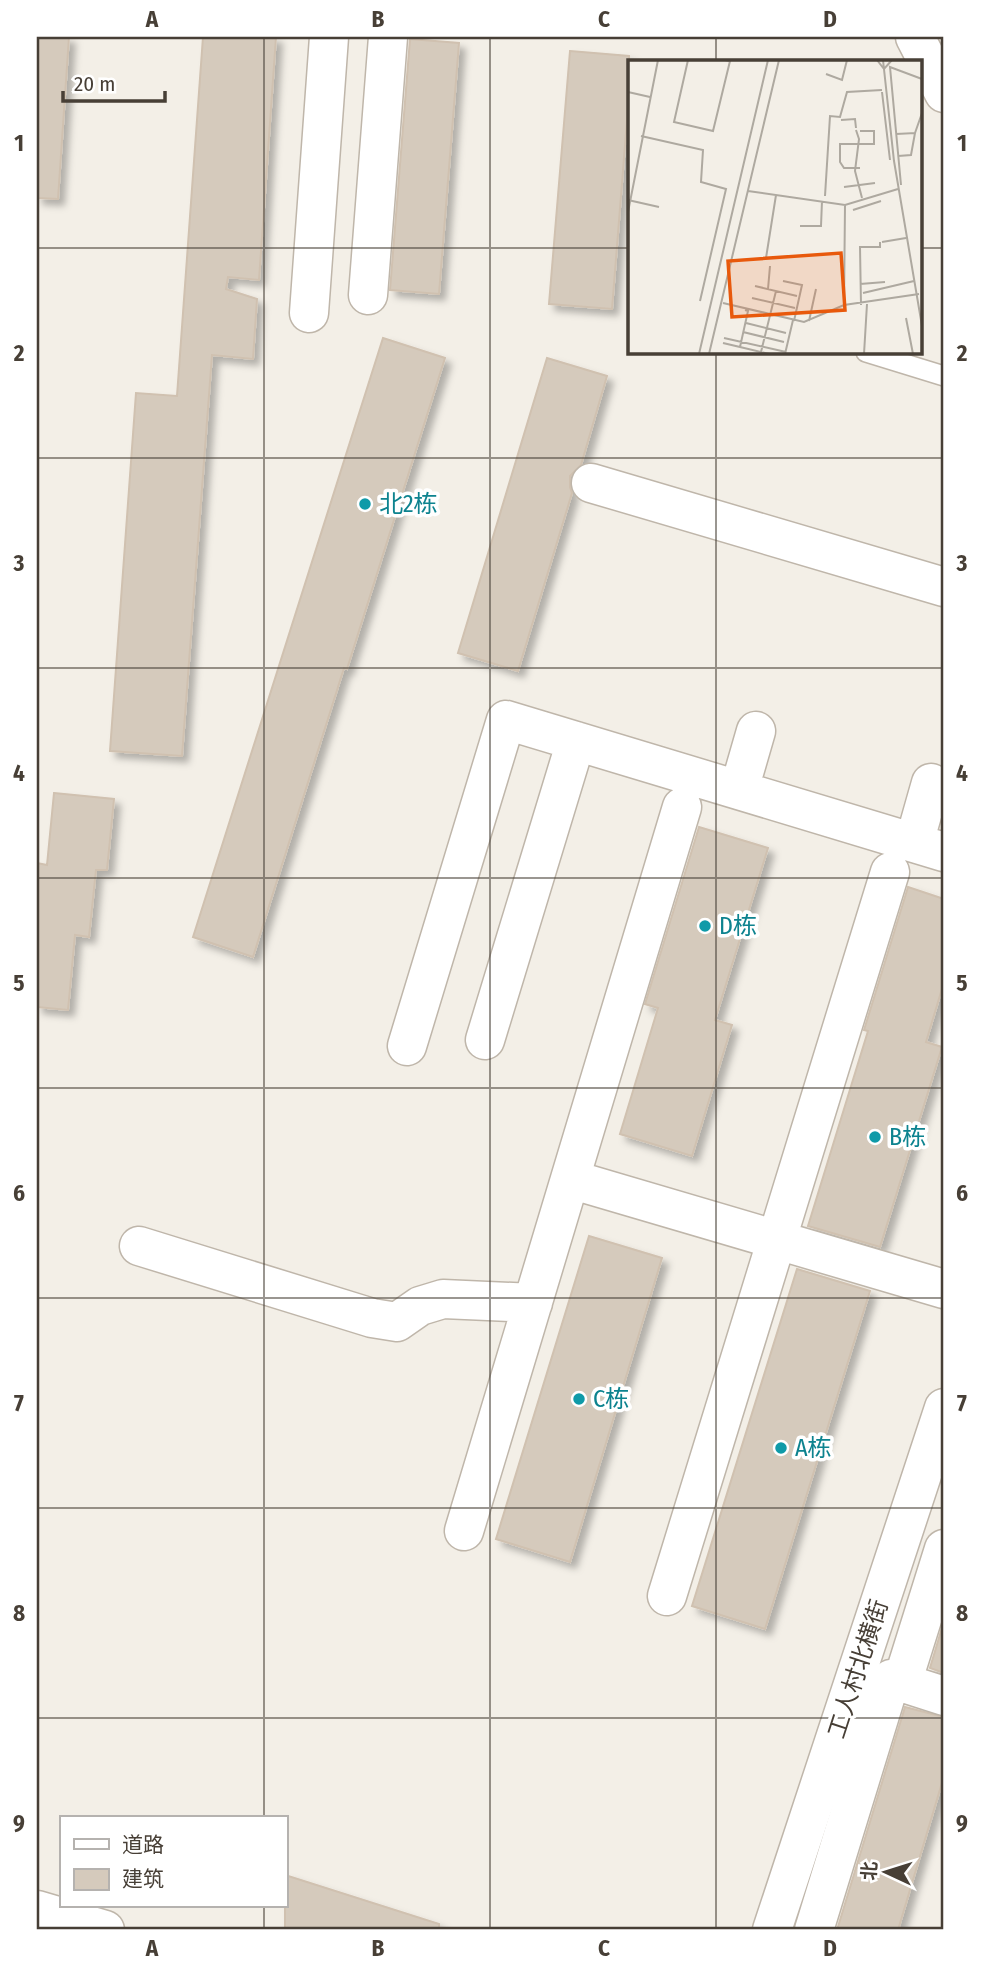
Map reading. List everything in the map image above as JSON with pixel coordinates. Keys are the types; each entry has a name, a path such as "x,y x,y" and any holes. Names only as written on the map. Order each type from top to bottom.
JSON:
{"street":[{"path":"309,313 329,37"},
{"path":"368,295 388,37"},
{"path":"915,37 944,93"},
{"path":"591,483 944,586"},
{"path":"407,1046 506,720 929,847 931,783"},
{"path":"739,790 756,731"},
{"path":"485,1040 576,741"},
{"path":"464,1531 682,807"},
{"path":"667,1597 890,872"},
{"path":"570,1179 944,1289"},
{"path":"139,1246 372,1318 397,1322 420,1306 443,1298 533,1303"},
{"name":"工人村北横街","path":"772,1930 944,1408"},
{"path":"902,1683 944,1549"},
{"path":"814,1930 891,1679 944,1696"},
{"path":"37,1910 105,1930"}],"lane":[{"path":"872,354 944,376"}],"building":[{"path":"37,37 69,37 58,199 37,198"},
{"path":"203,37 276,37 259,280 228,277 226,289 257,299 253,359 212,355 182,756 110,751 136,393 177,396"},
{"path":"410,39 459,43 439,294 390,290"},
{"path":"570,51 629,56 628,108 612,309 549,304"},
{"path":"383,338 445,358 253,957 193,937"},
{"path":"547,358 607,376 581,465 570,476 572,493 518,671 458,653"},
{"path":"54,793 114,799 107,870 96,870 89,937 75,935 68,1010 37,1007 37,863 47,865"},
{"name":"D栋","path":"699,827 768,848 715,1020 732,1025 692,1156 620,1134 658,1008 645,1004"},
{"name":"B栋","path":"908,887 944,899 944,982 926,1042 942,1047 880,1247 808,1226 868,1031 864,1030"},
{"name":"C栋","path":"589,1236 662,1258 570,1562 496,1539"},
{"name":"A栋","path":"797,1269 870,1291 765,1629 692,1606"},
{"path":"944,1621 944,1673 930,1668"},
{"path":"905,1707 944,1717 944,1776 898,1930 837,1930"},
{"path":"287,1876 439,1924 439,1930 285,1930"}],"place":[{"name":"北2栋","path":"365,504"},
{"name":"D栋","path":"705,926"},
{"name":"B栋","path":"875,1137"},
{"name":"C栋","path":"579,1399"},
{"name":"A栋","path":"781,1448"}]}
